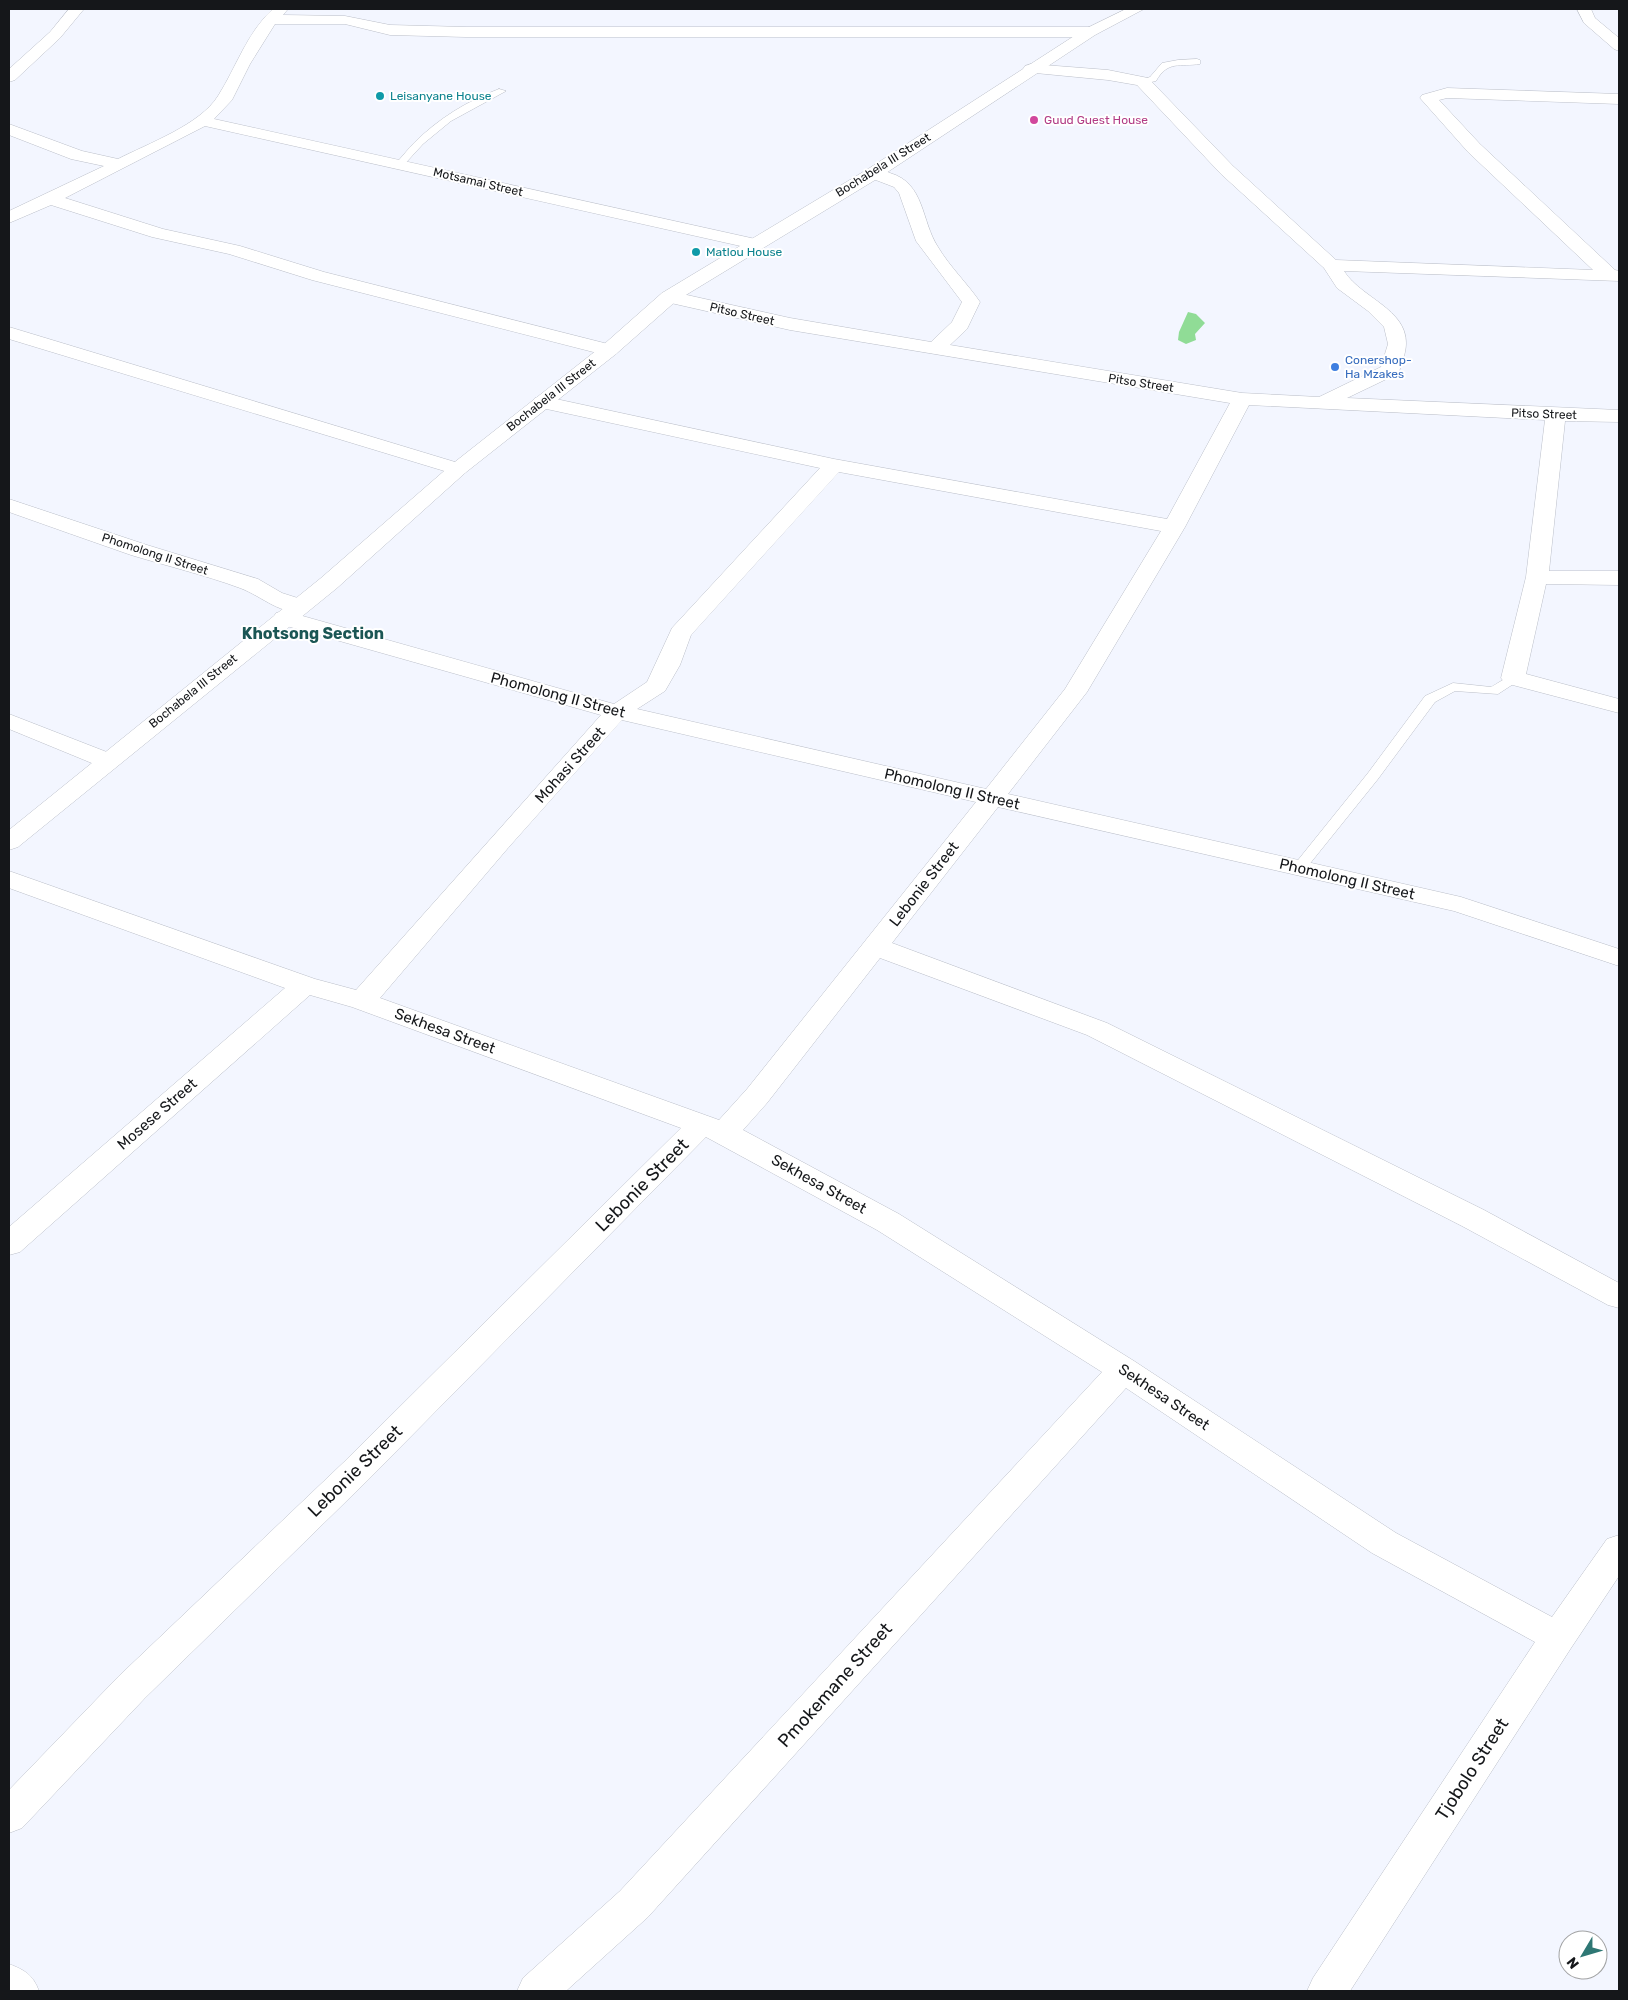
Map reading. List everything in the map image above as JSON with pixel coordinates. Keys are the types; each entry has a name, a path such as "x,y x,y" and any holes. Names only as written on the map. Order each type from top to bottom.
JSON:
{"street":[{"path":"9,77 55,34 77,9"},
{"name":"Bochabela III Street","path":"9,842 329,583 458,469 609,350 669,297 874,173 1090,32 1137,9"},
{"path":"1584,9 1589,20 1619,46"},
{"path":"9,218 120,165 202,121 224,100 242,64 276,14 345,20 390,30 466,32 1090,32"},
{"path":"9,59 26,60"},
{"path":"1031,69 1108,75 1142,81 1226,170 1331,265 1343,284 1375,308 1393,326 1398,344 1390,370 1322,403"},
{"path":"1615,276 1474,148 1428,98 1447,93 1619,98"},
{"name":"Motsamai Street","path":"202,121 754,244"},
{"path":"9,129 77,155 120,165"},
{"path":"874,173 893,177 908,191 924,240 972,302 960,325 934,350"},
{"path":"51,199 158,233 234,250 318,276 609,350"},
{"path":"1331,265 1615,276"},
{"name":"Pitso Street","path":"669,297 790,324 934,350 1242,399 1556,416 1619,416"},
{"path":"9,333 458,469"},
{"name":"Lebonie Street","path":"9,1816 132,1687 363,1464 713,1129 757,1096 1075,692 1174,527 1242,399"},
{"path":"542,402 834,465 1174,527"},
{"path":"1556,416 1537,577 1513,678 1619,706"},
{"name":"Mohasi Street","path":"362,1001 499,843 617,712 656,686 668,665 680,633 834,465"},
{"name":"Phomolong II Street","path":"9,505 139,550 250,584 274,598 291,612 617,712 1461,905 1619,958"},
{"path":"1537,577 1619,578"},
{"path":"9,721 108,760"},
{"name":"Sekhesa Street","path":"9,878 305,984 362,1001 713,1129 888,1222 1123,1370 1384,1543 1558,1637"},
{"path":"874,946 1097,1029 1473,1218 1619,1297"},
{"name":"Mosese Street","path":"9,1244 305,984"},
{"name":"Pmokemane Street","path":"537,1991 634,1904 1123,1370"},
{"name":"Tjobolo Street","path":"1327,1991 1558,1637 1615,1562"},
{"path":"9,1983 19,1991"}],"lane":[{"path":"1142,81 1153,79 1155,73 1170,62 1197,62"},
{"path":"399,165 418,143 448,120 479,99 502,91"},
{"path":"1300,868 1373,776 1430,699 1453,687 1492,691 1513,678"}],"green space":[{"path":"1188,312 1196,314 1205,323 1195,334 1196,340 1186,344 1178,340 1179,332"}],"place":[{"name":"Leisanyane House","path":"380,96"},
{"name":"Guud Guest House","path":"1034,120"},
{"name":"Matlou House","path":"696,252"},
{"name":"Conershop- Ha Mzakes","path":"1335,367"}],"district":[{"name":"Khotsong Section","path":"313,633"}]}
